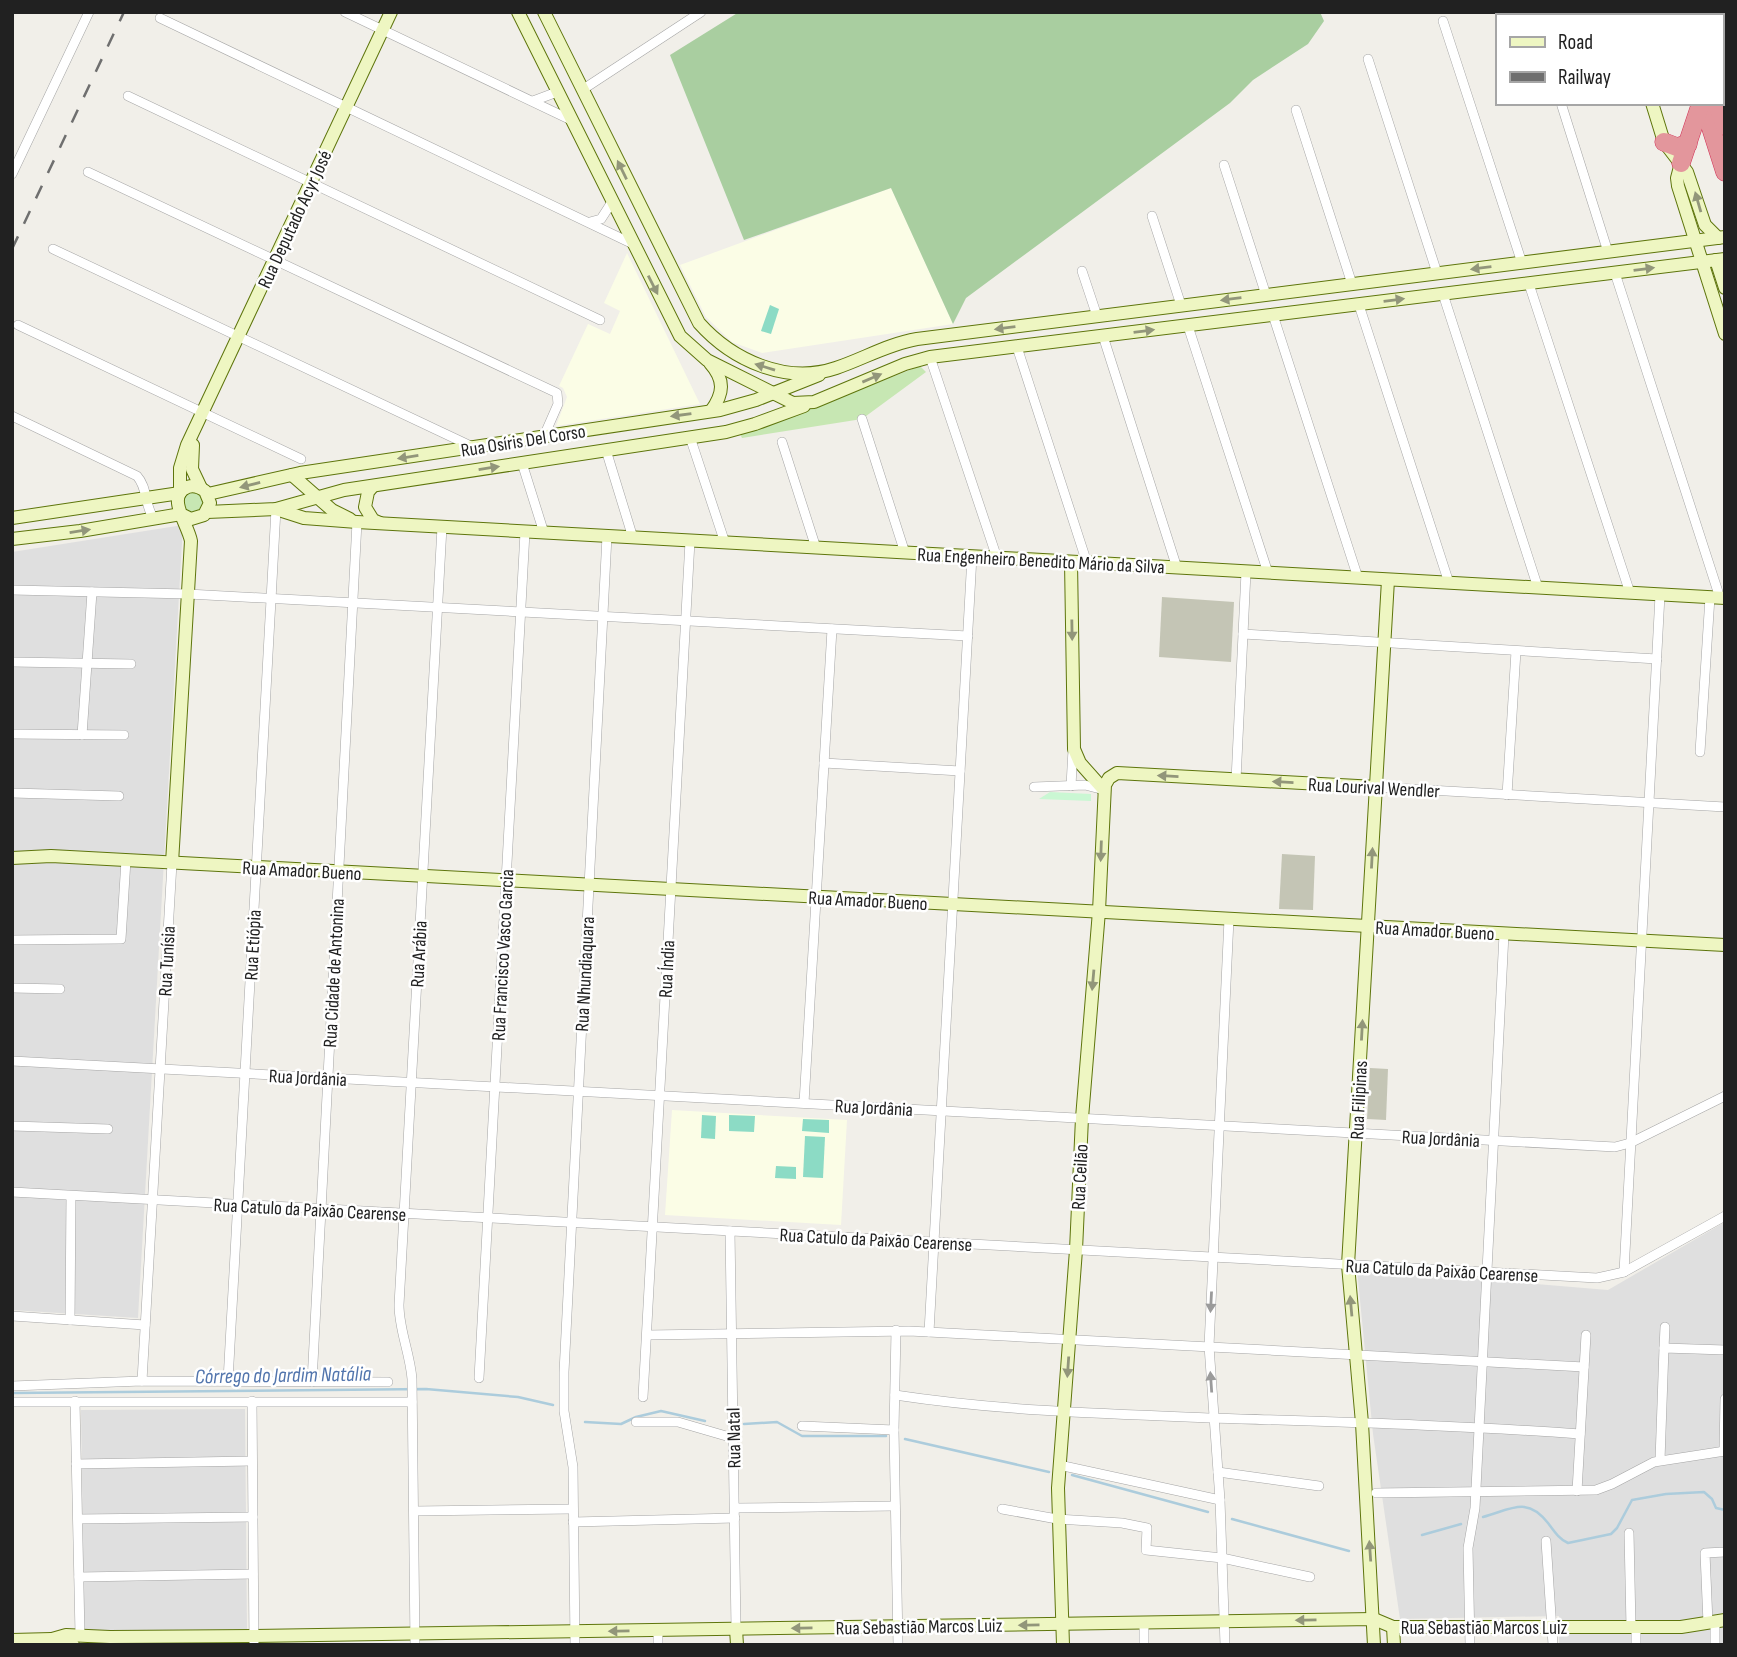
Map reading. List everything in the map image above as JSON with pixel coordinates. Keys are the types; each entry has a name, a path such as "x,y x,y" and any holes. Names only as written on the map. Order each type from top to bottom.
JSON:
{"highway":[{"path":"1681,163 1701,105"},
{"path":"1703,105 1725,172"},
{"path":"1718,105 1725,126"},
{"path":"1664,142 1677,147 1688,144"}],"street":[{"path":"12,173 89,12"},
{"path":"345,12 571,120"},
{"name":"Rua Deputado Acyr José","path":"180,493 183,457 196,425 391,12"},
{"path":"517,12 676,331 693,350 708,360 771,394 793,403 814,402"},
{"path":"544,12 692,313 720,344 743,358 783,372 833,369 904,341 1721,238"},
{"path":"582,90 701,12"},
{"path":"160,18 633,244"},
{"path":"1443,21 1522,262"},
{"path":"1368,59 1437,273"},
{"path":"533,101 571,86 582,90"},
{"path":"128,96 600,320"},
{"path":"1562,105 1608,252"},
{"path":"1653,105 1664,142 1692,180 1705,225 1721,238"},
{"path":"1296,110 1352,284"},
{"path":"1681,163 1678,186 1725,334"},
{"path":"1224,165 1266,295"},
{"path":"88,172 557,393 558,404 544,436 550,438 556,448 551,459"},
{"path":"590,222 601,219 612,202"},
{"path":"607,231 623,224 641,209"},
{"path":"1152,216 1181,305"},
{"path":"53,249 474,447"},
{"path":"1587,254 1581,258 1578,265 1580,271 1592,276"},
{"path":"1557,258 1562,261 1566,272 1558,280"},
{"path":"1721,260 1725,288"},
{"name":"Rua Osíris Del Corso","path":"204,514 276,509 373,486 747,427 905,364 930,358 1721,260"},
{"path":"1082,271 1097,316"},
{"path":"1615,273 1718,598 1700,752"},
{"path":"1529,284 1630,593"},
{"path":"1316,288 1311,291 1307,301 1315,309 1321,309"},
{"path":"1283,293 1292,295 1296,303 1288,314"},
{"path":"1443,294 1538,588"},
{"path":"1359,304 1448,583"},
{"path":"1273,315 1358,578"},
{"path":"1068,320 1063,329 1065,334 1074,340"},
{"path":"1044,323 1051,330 1050,340 1046,343"},
{"path":"18,325 301,459"},
{"path":"1188,326 1268,573"},
{"path":"1103,336 1177,568"},
{"path":"1017,347 1087,563"},
{"path":"930,358 997,558"},
{"path":"708,360 718,372 722,385 720,398 710,411"},
{"name":"Rua Osíris Del Corso","path":"204,491 710,411 742,404 833,369"},
{"path":"12,416 133,474 142,482 149,512 154,519"},
{"path":"862,419 905,553"},
{"name":"Rua Deputado Acyr José","path":"196,425 191,462 194,476 204,491"},
{"path":"576,432 570,441 573,452 578,454"},
{"path":"449,436 452,443 450,451"},
{"path":"690,438 725,543"},
{"path":"782,442 816,548"},
{"path":"606,450 634,538"},
{"path":"522,463 544,533"},
{"path":"292,475 332,510 357,523"},
{"path":"12,519 180,493 192,486 204,491 210,503 204,514 191,519 181,514 12,539"},
{"path":"373,486 365,499 365,507 373,520 380,523"},
{"path":"180,493 177,501 181,514"},
{"name":"Rua Engenheiro Benedito Mário da Silva","path":"276,509 304,519 357,523 1718,598"},
{"name":"Rua Etiópia","path":"228,1381 276,509"},
{"name":"Rua Tunísia","path":"181,514 191,541"},
{"name":"Rua Tunísia","path":"142,1381 191,541 204,514"},
{"name":"Rua Cidade de Antonina","path":"312,1382 357,523"},
{"name":"Rua Arábia","path":"415,1639 412,1379 399,1315 442,527"},
{"name":"Rua Francisco Vasco Garcia","path":"479,1378 525,532"},
{"name":"Rua Nhundiaquara","path":"575,1638 572,1456 564,1411 564,1372 607,536"},
{"name":"Rua Índia","path":"643,1397 690,541"},
{"path":"929,1332 972,556"},
{"path":"1071,562 1071,786"},
{"path":"1236,780 1246,572"},
{"name":"Rua Filipinas","path":"1374,1645 1362,1423 1348,1265 1388,580"},
{"path":"12,590 188,594 968,636"},
{"path":"82,735 92,592"},
{"path":"1623,1272 1660,595"},
{"path":"804,1103 832,629"},
{"path":"1243,634 1657,659"},
{"path":"1507,795 1516,651"},
{"path":"12,662 131,664"},
{"path":"12,734 124,735"},
{"path":"1073,740 1076,757 1104,790"},
{"path":"824,763 960,771"},
{"name":"Rua Lourival Wendler","path":"1104,790 1109,778 1117,774 1725,807"},
{"path":"1034,787 1085,785 1104,790"},
{"name":"Rua Ceilão","path":"1063,1645 1057,1519 1059,1465 1099,912 1104,790"},
{"path":"12,793 119,796"},
{"name":"Rua Amador Bueno","path":"12,858 39,856 126,860 1725,945"},
{"path":"12,940 121,939 126,860"},
{"path":"1225,1645 1220,1500 1209,1346 1229,919"},
{"path":"1469,1645 1468,1548 1475,1491 1504,933"},
{"path":"12,988 61,989"},
{"name":"Rua Jordânia","path":"12,1061 1615,1147 1630,1143 1725,1096"},
{"path":"12,1126 108,1129"},
{"name":"Rua Catulo da Paixão Cearense","path":"12,1192 1597,1279 1623,1272 1725,1216"},
{"path":"70,1320 71,1196"},
{"name":"Rua Natal","path":"730,1231 737,1645"},
{"path":"12,1317 145,1325"},
{"path":"1660,1460 1665,1327"},
{"path":"896,1331 894,1430 898,1645"},
{"path":"647,1335 929,1332 1584,1367"},
{"path":"1577,1491 1586,1335"},
{"path":"1664,1348 1725,1350"},
{"path":"12,1386 142,1381 388,1382"},
{"path":"894,1395 973,1407 1064,1413 1478,1427 1580,1434"},
{"path":"1376,1493 1577,1491 1604,1488 1660,1460 1725,1451 1725,1399"},
{"path":"75,1401 80,1642"},
{"path":"252,1401 254,1641"},
{"path":"12,1402 412,1402"},
{"path":"636,1422 678,1422 733,1438"},
{"path":"802,1426 894,1430"},
{"path":"76,1464 252,1461"},
{"path":"1059,1465 1220,1500"},
{"path":"1218,1472 1319,1486"},
{"path":"573,1522 895,1506"},
{"path":"414,1511 573,1509"},
{"path":"1002,1509 1057,1519 1122,1523 1147,1528 1146,1550 1222,1559 1310,1577"},
{"path":"78,1519 253,1517"},
{"path":"1629,1533 1636,1645"},
{"path":"1546,1541 1553,1645"},
{"path":"1715,1645 1716,1622 1705,1553 1725,1552"},
{"path":"79,1577 253,1574"},
{"name":"Rua Sebastião Marcos Luiz","path":"12,1640 51,1639 80,1642 110,1637 254,1641 575,1638 658,1630 1374,1619 1393,1627 1633,1627 1690,1626 1716,1622"},
{"path":"1144,1623 1144,1645"},
{"path":"1393,1627 1394,1645"},
{"path":"658,1630 658,1645"}],"shaded area":[{"path":"891,188 953,324 762,353 732,342 706,317 680,265"},
{"path":"627,253 700,404 556,426 567,397 559,386 588,324 610,334 620,311 604,303"},
{"path":"183,525 138,1318 12,1310 12,552"},
{"path":"1162,597 1234,602 1231,662 1159,657"},
{"path":"1282,854 1315,856 1313,910 1279,909"},
{"path":"1370,1068 1388,1069 1386,1120 1367,1119"},
{"path":"672,1110 847,1120 841,1225 665,1215"},
{"path":"1725,1222 1725,1645 1559,1645 1559,1616 1400,1619 1373,1434 1357,1269 1608,1290"},
{"path":"245,1409 247,1629 84,1631 81,1410"}],"green space":[{"path":"739,12 1320,12 1324,21 1308,44 1253,80 1230,103 966,298 953,324 891,188 744,240 670,55"},
{"path":"770,305 779,309 771,334 761,331"},
{"path":"920,366 926,372 862,419 742,438 740,434 767,426"},
{"path":"198,489 206,509 189,516 179,498"},
{"path":"1050,792 1091,794 1091,801 1039,799"},
{"path":"702,1115 716,1116 715,1139 701,1138"},
{"path":"729,1115 755,1116 754,1132 729,1131"},
{"path":"803,1119 829,1120 829,1133 802,1131"},
{"path":"805,1136 825,1137 823,1178 803,1177"},
{"path":"776,1166 796,1167 796,1179 775,1178"}],"waterway":[{"name":"Córrego do Jardim Natália","path":"12,1393 426,1389 518,1397 553,1405"},
{"name":"Córrego do Jardim Natália","path":"585,1422 621,1424 661,1411 705,1421"},
{"name":"Córrego do Jardim Natália","path":"744,1424 777,1422 802,1436 886,1436"},
{"name":"Córrego do Jardim Natália","path":"905,1439 1049,1472"},
{"name":"Córrego do Jardim Natália","path":"1072,1475 1208,1512"},
{"name":"Córrego do Jardim Natália","path":"1483,1517 1511,1508 1526,1507 1540,1515 1559,1537 1568,1543 1611,1534 1632,1500 1666,1494 1704,1492 1712,1499 1716,1508 1725,1510"},
{"name":"Córrego do Jardim Natália","path":"1232,1519 1349,1551"},
{"name":"Córrego do Jardim Natália","path":"1422,1535 1461,1524"}],"railway":[{"path":"12,249 124,12"}]}
